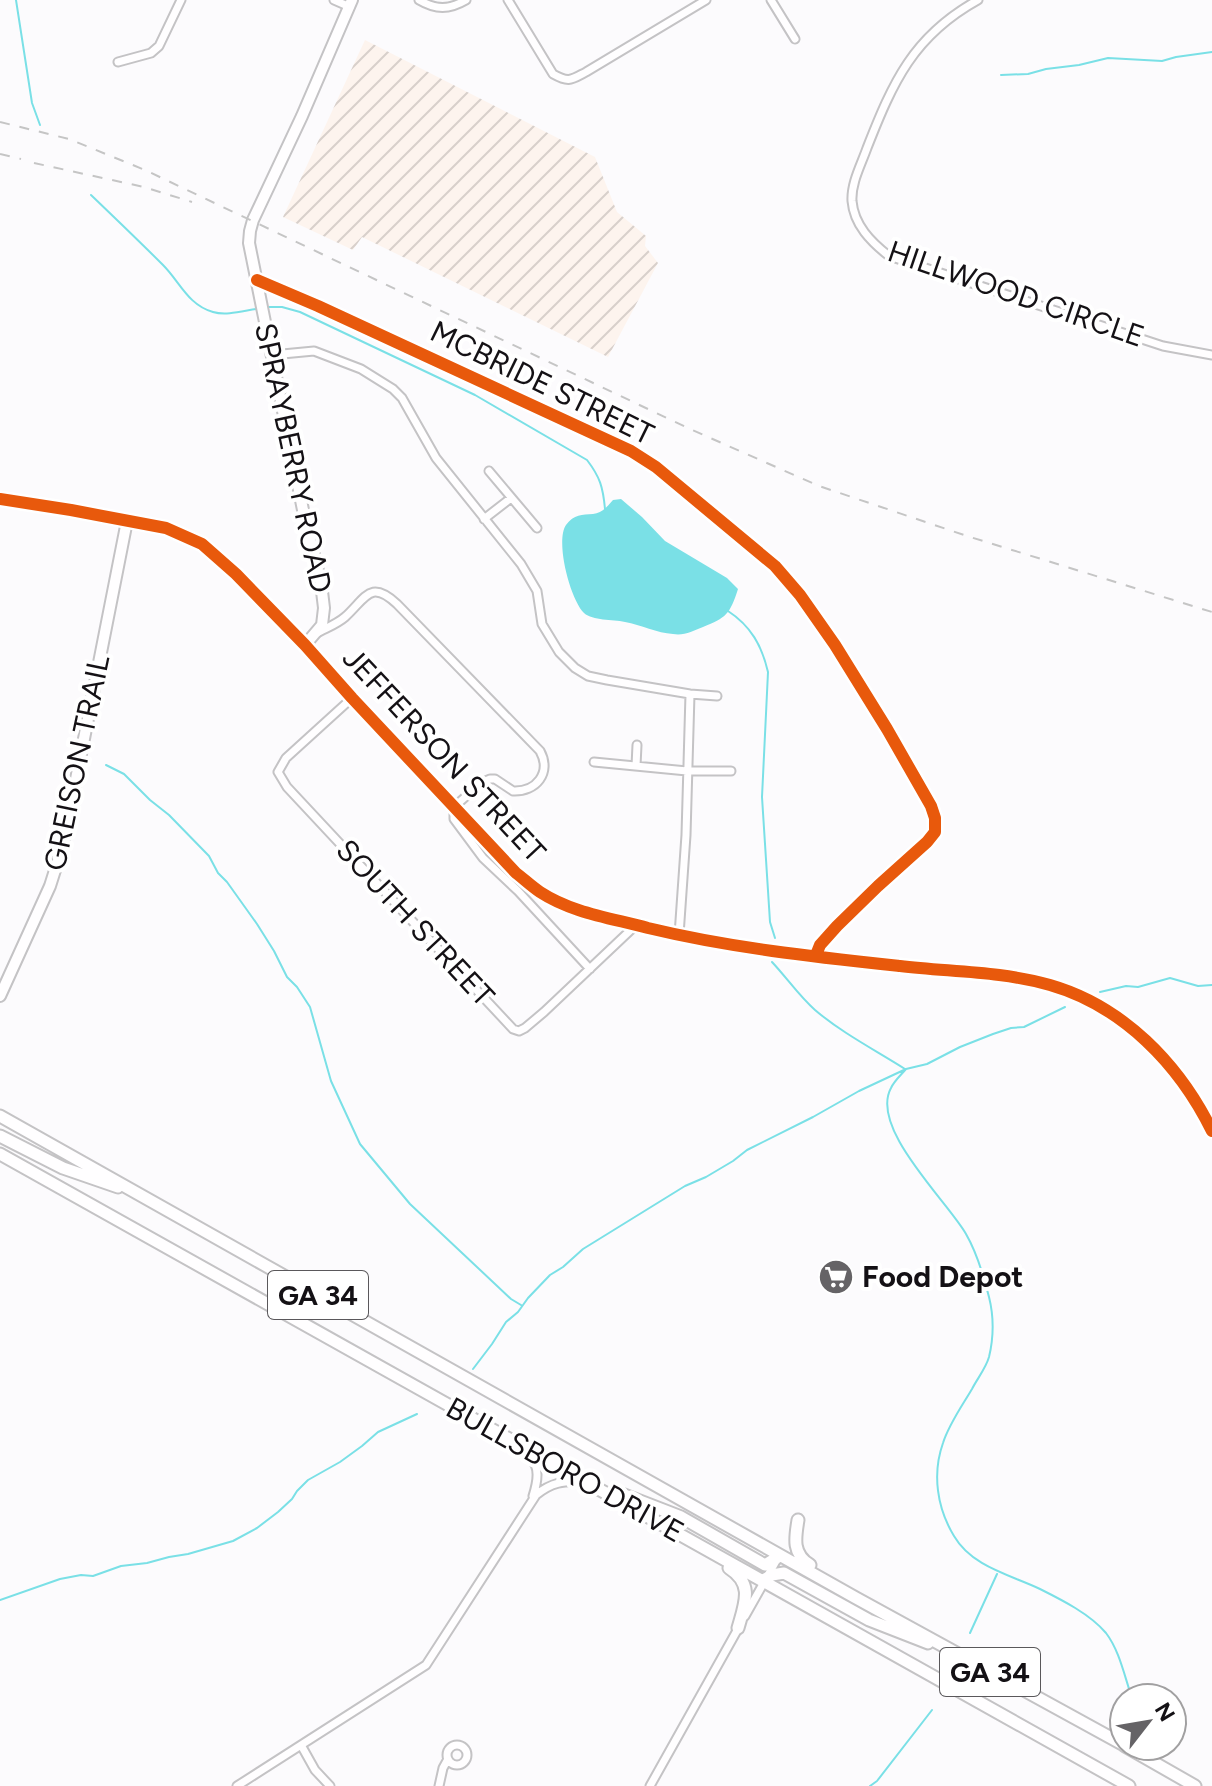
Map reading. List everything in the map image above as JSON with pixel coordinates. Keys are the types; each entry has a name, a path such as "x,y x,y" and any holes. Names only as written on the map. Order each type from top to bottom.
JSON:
{"main road":[{"name":"BULLSBORO DRIVE","path":"0,1116 779,1556 1108,1737"},
{"path":"0,1136 63,1168 141,1194"},
{"name":"BULLSBORO DRIVE","path":"0,1154 1129,1786"},
{"path":"587,1481 681,1517 765,1565 779,1556"},
{"path":"798,1520 795,1548 799,1556 845,1592"},
{"path":"697,1544 711,1559 731,1569 742,1581 746,1594 738,1628"},
{"path":"764,1580 784,1573 869,1620 913,1639 948,1648"},
{"name":"BULLSBORO DRIVE","path":"1153,1762 1195,1786"}],"street":[{"path":"118,62 151,53 159,46 181,0"},
{"path":"334,0 351,4"},
{"path":"419,0 442,8 456,6 466,0"},
{"path":"508,0 553,74 565,81 586,72 706,0"},
{"path":"771,0 795,39"},
{"name":"HILLWOOD CIRCLE","path":"978,0 929,35 909,58 895,82 853,186 852,202 858,222 872,242 889,256 1163,346 1212,355"},
{"name":"SPRAYBERRY ROAD","path":"305,645 323,622 321,583 303,510 249,243 253,220 351,4"},
{"name":"MCBRIDE STREET","path":"257,280 631,451 656,467 775,566 800,595 887,729 935,818 935,832 927,842 837,926 820,945 816,955"},
{"path":"272,355 314,351 361,369 402,398 436,458 532,580 537,591 542,624 559,652 575,668 588,676 607,680 717,696"},
{"path":"489,471 537,528"},
{"path":"484,519 511,498"},
{"name":"JEFFERSON STREET","path":"0,499 166,528 202,544 305,645 516,873 559,902 588,913 679,935 747,947 1016,978 1051,985 1090,1001 1128,1025 1173,1067 1212,1131"},
{"name":"GREISON TRAIL","path":"0,996 50,886 63,845 127,521"},
{"path":"316,634 342,620 368,595 381,592 397,604 540,751 545,768 535,785 513,791 500,781 490,779 454,807 454,819 483,858 590,969"},
{"path":"679,935 686,835 690,694"},
{"name":"SOUTH STREET","path":"352,698 286,758 278,772 287,787 513,1029 519,1031 525,1028 636,924"},
{"path":"636,766 637,745"},
{"path":"594,762 687,771 731,771"},
{"path":"490,1427 503,1443 535,1463 537,1483 528,1509"},
{"path":"237,1786 426,1665 536,1495 558,1482 587,1481"},
{"path":"650,1786 779,1556"},
{"path":"301,1745 315,1770 330,1786"},
{"path":"439,1786 448,1759"}],"shaded area":[{"path":"365,40 595,157 617,212 646,236 645,246 658,263 608,357 362,237 353,250 283,217"}],"water":[{"path":"621,499 665,541 727,578 738,589 722,618 692,632 677,634 598,619 584,613 574,596 566,570 563,533 575,517 599,512 613,500"}],"waterway":[{"path":"16,0 32,103 40,125"},
{"path":"1001,75 1028,74 1108,58 1162,61 1212,52"},
{"path":"91,195 204,309 218,313 256,309"},
{"path":"268,307 300,312 475,395 587,460 600,483 605,509"},
{"path":"728,611 754,637 768,672 762,797 770,922 775,938"},
{"path":"106,765 124,774 209,856 218,873 257,924 287,977 310,1007 331,1081 360,1144 410,1204 521,1305"},
{"path":"772,962 815,1010 847,1034 905,1069"},
{"path":"1100,992 1126,986 1138,987 1170,978 1198,986 1212,985"},
{"path":"473,1369 506,1322 550,1275 583,1249 685,1186 859,1091 993,1034 1024,1027 1065,1007"},
{"path":"906,1069 891,1088 887,1104 891,1123 914,1164 970,1241 985,1281 993,1319 988,1361 952,1422 940,1455 937,1479 944,1514 962,1547 981,1563 1040,1589 1099,1626 1111,1640 1127,1682"},
{"path":"0,1600 60,1579 93,1576 121,1566 188,1554 233,1541 278,1512 308,1480 340,1462 378,1432 417,1414"},
{"path":"970,1633 997,1574"},
{"path":"870,1786 932,1710"}],"railway":[{"path":"0,122 69,139 145,170 690,429 819,486 967,536 1212,612"},
{"path":"0,154 21,159"},
{"path":"34,163 144,187 192,202"}],"cycle path":[{"path":"257,280 631,451 656,467 775,566 800,595 887,729 935,818 935,832 927,842 837,926 820,945 816,955"},
{"path":"0,499 166,528 202,544 305,645 516,873 552,899 592,914 711,941 837,959 994,974 1050,985 1101,1007 1146,1041 1183,1083 1212,1131"}],"place":[{"name":"Food Depot","path":"836,1277"}]}
